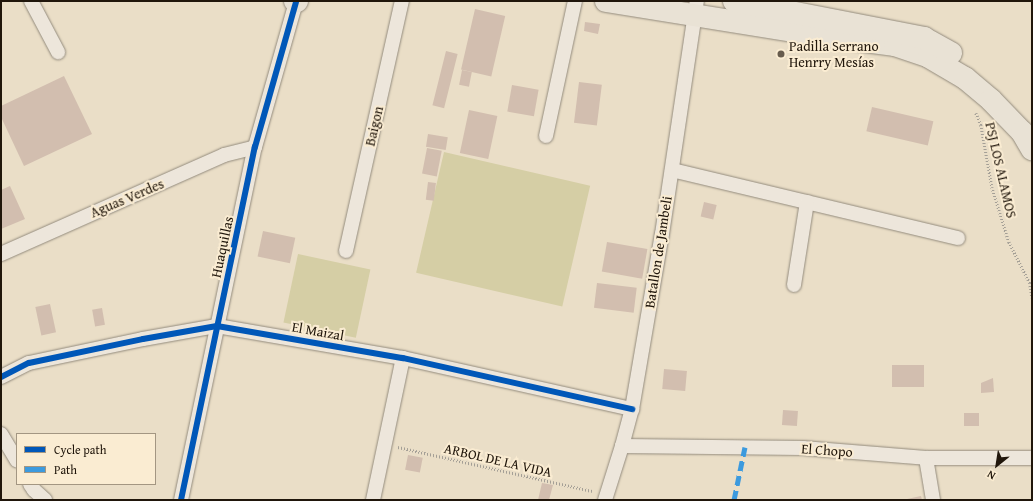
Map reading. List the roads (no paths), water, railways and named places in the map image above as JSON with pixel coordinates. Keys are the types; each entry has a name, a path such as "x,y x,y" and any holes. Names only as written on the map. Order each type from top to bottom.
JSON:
{"main road":[{"path":"606,1 696,8 811,34 895,45 929,57 965,78 991,100 1022,132 1032,149"},
{"path":"734,1 924,38 965,60 996,84 1032,123"}],"street":[{"path":"31,1 58,52"},
{"name":"Huaquillas","path":"181,500 255,146 296,1"},
{"name":"Baigon","path":"346,251 402,1"},
{"path":"546,136 575,1"},
{"name":"Batallon de Jambeli","path":"606,497 632,409 672,170 696,8"},
{"name":"Aguas Verdes","path":"1,254 224,156 255,146"},
{"path":"672,170 958,238"},
{"path":"794,285 807,202"},
{"name":"El Maizal","path":"1,376 29,363 143,339 217,326 403,358 632,409"},
{"path":"373,500 386,445 403,358"},
{"path":"1,434 16,459"},
{"name":"El Chopo","path":"622,446 803,448 926,458 1032,458"},
{"path":"926,458 933,500"},
{"path":"31,485 45,500"}],"place":[{"name":"Padilla Serrano Henrry Mesías","path":"781,54"}]}
